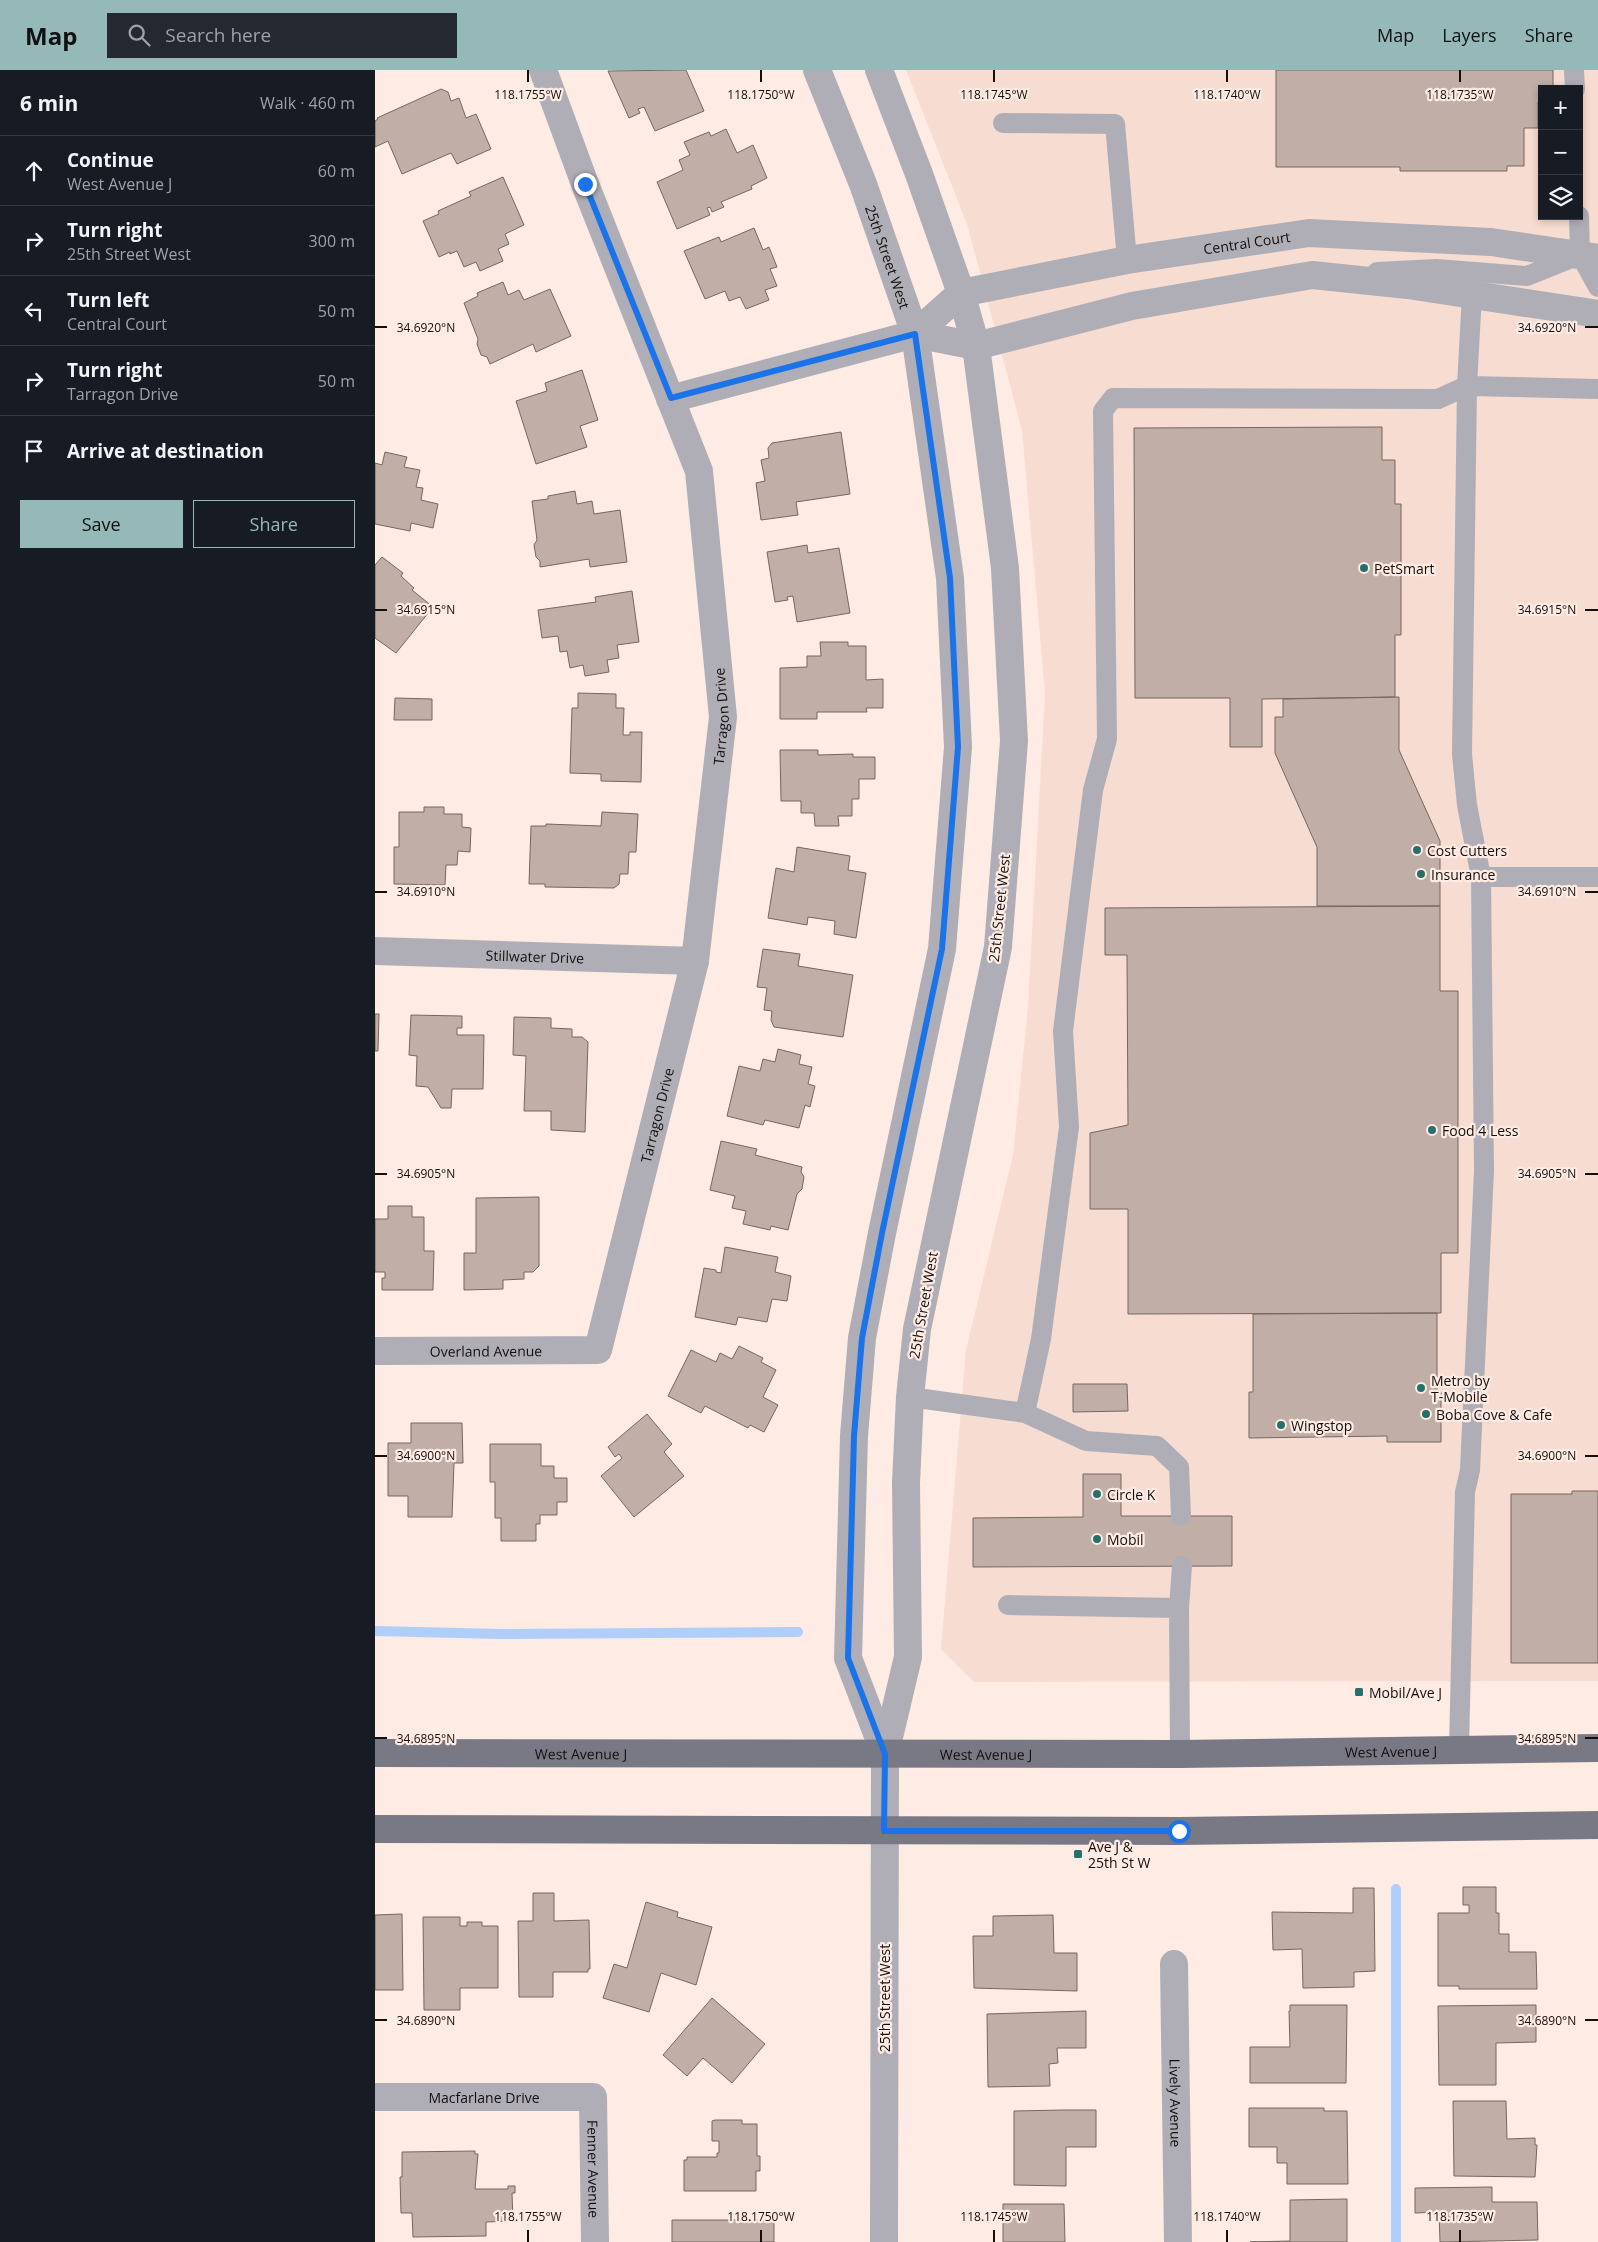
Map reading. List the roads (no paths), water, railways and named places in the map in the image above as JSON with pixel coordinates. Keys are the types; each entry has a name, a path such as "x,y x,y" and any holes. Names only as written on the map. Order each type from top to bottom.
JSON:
{"main road":[{"name":"West Avenue J","path":"375,1753 1180,1754 1459,1748 1598,1748"},
{"path":"375,1829 1179,1831 1598,1826"}],"street":[{"name":"Tarragon Drive","path":"543,70 585,184 699,471 723,717 695,961 598,1350"},
{"name":"25th Street West","path":"817,70 863,184 915,334 950,578 958,747 942,949 882,1233 862,1338 854,1436 848,1658 885,1754"},
{"name":"25th Street West","path":"879,70 919,174 961,293 976,346 1005,568 1014,741 998,946 917,1329 910,1397 906,1483 908,1657 885,1754 884,2242"},
{"name":"Central Court","path":"961,293 1127,260 1309,233 1491,242 1589,256"},
{"path":"671,398 915,334 976,346 1132,306 1312,275 1472,294 1598,314"},
{"path":"915,334 961,293"},
{"name":"Stillwater Drive","path":"375,951 695,961"},
{"name":"Overland Avenue","path":"375,1352 598,1350"},
{"name":"Lively Avenue","path":"1174,1964 1177,2242"},
{"name":"Macfarlane Drive","path":"375,2098 593,2097"},
{"name":"Fenner Avenue","path":"593,2097 595,2242"}],"lane":[{"path":"1575,70 1575,85"},
{"path":"1003,123 1115,124 1127,260"},
{"path":"1580,220 1598,287"},
{"path":"1312,275 1437,269 1527,276 1589,256"},
{"path":"1459,1748 1465,1492 1470,1470 1484,1171 1481,877 1467,805 1462,754 1467,386 1472,294"},
{"path":"1025,1413 1041,1339 1069,1126 1063,1031 1093,790 1107,739 1103,411 1113,398 1438,398 1467,386 1598,389"},
{"path":"1481,877 1598,877"},
{"path":"910,1397 1025,1413 1086,1442 1157,1446 1179,1467 1181,1516"},
{"path":"1180,1754 1179,1608 1182,1566"},
{"path":"1008,1605 1179,1608"}],"waterway":[{"path":"375,1631 501,1634 798,1632"},
{"path":"1396,1889 1396,2242"}],"place":[{"name":"PetSmart","path":"1364,568"},
{"name":"Cost Cutters","path":"1417,850"},
{"name":"Insurance","path":"1421,874"},
{"name":"Food 4 Less","path":"1432,1130"},
{"name":"Metro by T-Mobile","path":"1421,1388"},
{"name":"Boba Cove & Cafe","path":"1426,1414"},
{"name":"Wingstop","path":"1281,1425"},
{"name":"Circle K","path":"1097,1494"},
{"name":"Mobil","path":"1097,1539"},
{"name":"Mobil/Ave J","path":"1359,1692"},
{"name":"Ave J & 25th St W","path":"1078,1854"}]}
